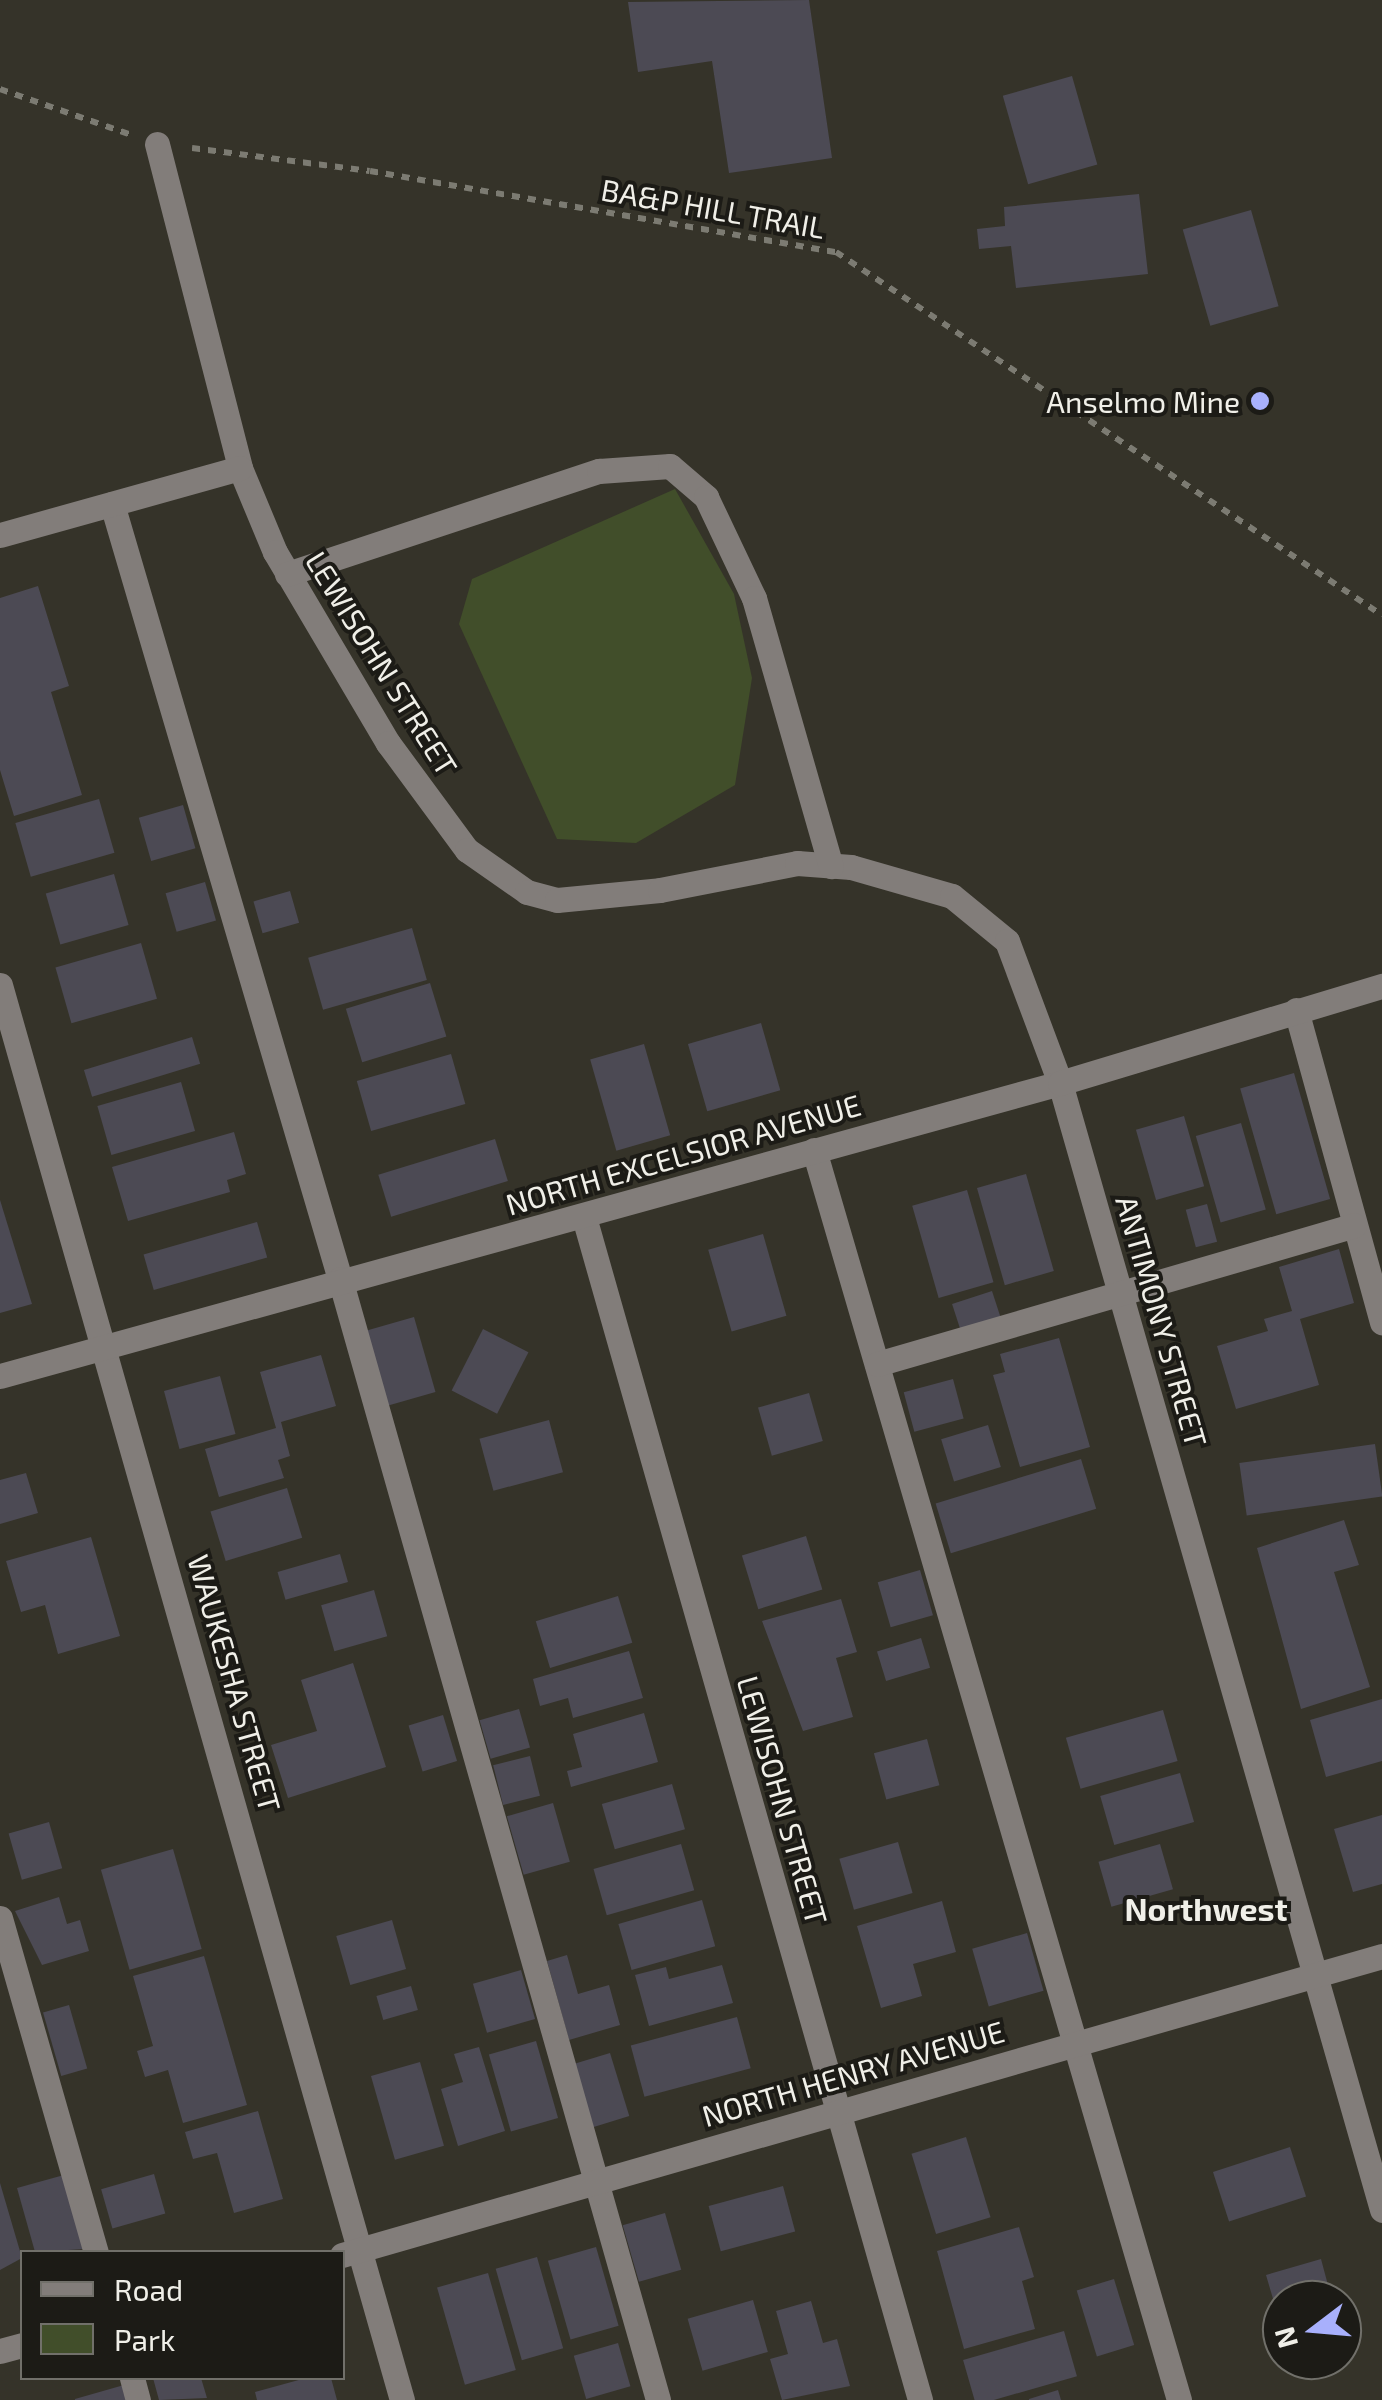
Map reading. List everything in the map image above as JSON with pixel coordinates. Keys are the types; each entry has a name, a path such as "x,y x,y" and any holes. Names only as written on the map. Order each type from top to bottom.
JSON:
{"street":[{"name":"LEWISOHN STREET","path":"157,144 240,468 287,574 350,683 441,817 493,873 526,892"},
{"path":"287,574 599,471 670,466 706,497 754,598 832,866"},
{"path":"0,535 240,468"},
{"path":"112,504 340,1279 658,2400"},
{"name":"ANTIMONY STREET","path":"526,892 557,900 602,898 757,869 832,866 908,879 982,917 1021,966 1060,1084 1382,2210"},
{"name":"WAUKESHA STREET","path":"0,985 107,1346 351,2252 402,2400"},
{"name":"NORTH EXCELSIOR AVENUE","path":"0,1376 340,1279 584,1218 814,1150 1060,1084 1382,986"},
{"path":"1296,1010 1382,1322"},
{"path":"814,1150 1179,2400"},
{"name":"LEWISOHN STREET","path":"584,1218 920,2400"},
{"path":"877,1364 1354,1225"},
{"path":"0,1918 95,2250"},
{"name":"NORTH HENRY AVENUE","path":"351,2252 1382,1956"}],"path":[{"name":"BA&P HILL TRAIL","path":"0,89 157,144 370,171 836,252 1382,616"}],"green space":[{"path":"675,489 734,594 752,678 735,785 636,843 557,839 459,624 472,579"}],"building":[{"path":"809,0 832,158 729,173 712,61 638,72 628,2"},
{"path":"1072,76 1097,164 1028,184 1003,96"},
{"path":"1139,194 1148,274 1016,288 1011,246 979,249 977,229 1005,226 1004,207"},
{"path":"1251,210 1279,306 1210,326 1183,230"},
{"path":"38,586 69,686 51,692 82,795 14,816 0,770 0,598"},
{"path":"99,799 114,853 31,877 15,823"},
{"path":"183,805 195,848 151,861 139,818"},
{"path":"114,874 129,925 60,945 46,894"},
{"path":"205,882 216,920 177,932 166,893"},
{"path":"290,891 299,923 263,933 253,901"},
{"path":"412,928 427,980 323,1010 308,958"},
{"path":"141,943 157,999 71,1023 55,968"},
{"path":"430,983 446,1037 362,1062 346,1009"},
{"path":"761,1023 780,1090 707,1111 688,1044"},
{"path":"192,1037 200,1064 92,1097 84,1070"},
{"path":"644,1044 670,1135 616,1151 590,1059"},
{"path":"451,1054 465,1104 371,1131 357,1081"},
{"path":"1294,1073 1330,1199 1276,1214 1240,1088"},
{"path":"181,1082 195,1131 111,1155 97,1106"},
{"path":"1184,1116 1204,1186 1156,1200 1136,1130"},
{"path":"1241,1123 1266,1210 1221,1222 1196,1136"},
{"path":"234,1132 246,1174 227,1180 230,1192 128,1221 112,1167"},
{"path":"495,1139 508,1181 391,1217 378,1175"},
{"path":"1026,1174 1054,1271 1005,1285 977,1188"},
{"path":"967,1190 993,1282 939,1298 912,1206"},
{"path":"0,1200 32,1304 0,1313"},
{"path":"1207,1204 1217,1242 1196,1247 1186,1210"},
{"path":"257,1222 267,1258 154,1290 144,1255"},
{"path":"763,1234 786,1316 732,1331 708,1250"},
{"path":"1339,1249 1354,1303 1300,1319 1319,1385 1236,1409 1217,1346 1268,1331 1264,1319 1292,1311 1279,1267"},
{"path":"992,1291 1001,1319 961,1332 952,1304"},
{"path":"414,1317 435,1392 387,1406 366,1331"},
{"path":"483,1329 528,1352 497,1414 452,1390"},
{"path":"1059,1338 1090,1447 1020,1467 993,1375 1005,1372 1000,1354"},
{"path":"321,1355 336,1406 281,1422 290,1456 278,1460 284,1478 219,1497 205,1449 276,1428 260,1372"},
{"path":"220,1376 236,1434 180,1449 164,1391"},
{"path":"953,1379 964,1419 914,1432 904,1392"},
{"path":"809,1393 823,1441 772,1456 758,1408"},
{"path":"549,1420 563,1472 493,1491 479,1439"},
{"path":"988,1425 1001,1467 954,1481 941,1439"},
{"path":"1375,1444 1382,1497 1247,1516 1239,1463"},
{"path":"1081,1459 1096,1509 951,1553 936,1503"},
{"path":"26,1473 38,1513 0,1524 0,1480"},
{"path":"287,1488 302,1538 226,1561 210,1511"},
{"path":"1344,1520 1359,1565 1334,1572 1370,1687 1301,1709 1257,1548"},
{"path":"806,1536 822,1590 758,1609 742,1556"},
{"path":"91,1537 120,1636 58,1654 45,1605 21,1612 6,1561"},
{"path":"340,1554 348,1582 286,1600 278,1572"},
{"path":"920,1570 933,1615 891,1627 878,1582"},
{"path":"374,1590 387,1636 334,1651 321,1605"},
{"path":"618,1596 632,1643 550,1668 536,1621"},
{"path":"841,1599 857,1652 836,1658 853,1717 803,1731 762,1621"},
{"path":"921,1638 930,1668 886,1681 877,1651"},
{"path":"629,1651 643,1698 573,1718 568,1698 540,1706 533,1679"},
{"path":"353,1663 386,1767 288,1798 271,1745 317,1731 301,1680"},
{"path":"1382,1699 1382,1761 1326,1777 1310,1720"},
{"path":"519,1709 530,1747 491,1759 480,1720"},
{"path":"1163,1710 1178,1761 1081,1789 1066,1738"},
{"path":"644,1713 658,1762 571,1787 567,1771 582,1767 573,1734"},
{"path":"443,1715 457,1761 423,1771 409,1726"},
{"path":"927,1739 939,1785 886,1800 874,1753"},
{"path":"530,1756 540,1796 503,1805 493,1765"},
{"path":"1180,1773 1194,1822 1114,1845 1100,1796"},
{"path":"672,1784 685,1829 615,1849 602,1804"},
{"path":"553,1803 570,1862 524,1875 507,1816"},
{"path":"1382,1815 1382,1884 1353,1892 1334,1829"},
{"path":"49,1822 62,1868 22,1880 9,1834"},
{"path":"898,1842 913,1893 854,1910 839,1859"},
{"path":"681,1844 694,1890 607,1915 594,1869"},
{"path":"1160,1844 1173,1889 1111,1907 1098,1862"},
{"path":"173,1849 202,1949 130,1970 101,1870"},
{"path":"59,1897 67,1924 80,1920 89,1951 42,1965 15,1911"},
{"path":"702,1900 715,1946 632,1970 618,1924"},
{"path":"942,1901 956,1952 913,1964 922,1996 881,2008 857,1926"},
{"path":"392,1920 406,1969 350,1985 336,1936"},
{"path":"1027,1933 1044,1991 989,2006 972,1949"},
{"path":"567,1955 578,1994 609,1985 620,2025 569,2040 547,1961"},
{"path":"204,1956 247,2105 183,2123 168,2070 145,2077 137,2051 153,2046 133,1976"},
{"path":"722,1965 733,2003 649,2026 635,1975 666,1967 669,1979"},
{"path":"521,1970 535,2019 487,2033 473,1984"},
{"path":"411,1986 418,2010 383,2020 376,1996"},
{"path":"69,2005 87,2068 61,2076 43,2012"},
{"path":"737,2017 751,2068 644,2097 631,2045"},
{"path":"536,2041 558,2118 511,2131 489,2055"},
{"path":"479,2047 505,2131 458,2146 441,2089 463,2082 454,2054"},
{"path":"610,2053 629,2116 593,2127 574,2064"},
{"path":"420,2062 444,2146 395,2160 371,2076"},
{"path":"258,2111 283,2199 234,2213 217,2153 193,2159 185,2132"},
{"path":"966,2137 991,2217 936,2234 911,2154"},
{"path":"1290,2147 1306,2196 1229,2221 1213,2172"},
{"path":"154,2174 165,2213 112,2229 101,2189"},
{"path":"64,2175 85,2249 34,2250 17,2188"},
{"path":"0,2183 20,2259 0,2270"},
{"path":"783,2186 795,2231 721,2251 709,2206"},
{"path":"665,2213 681,2270 639,2282 623,2225"},
{"path":"1019,2227 1034,2277 1022,2281 1035,2329 964,2349 937,2251"},
{"path":"596,2247 619,2326 571,2340 548,2261"},
{"path":"537,2257 563,2348 522,2360 496,2269"},
{"path":"1321,2259 1327,2280 1267,2280 1266,2275"},
{"path":"488,2273 516,2370 465,2385 437,2288"},
{"path":"1114,2279 1134,2345 1097,2356 1077,2290"},
{"path":"753,2300 768,2352 703,2371 688,2319"},
{"path":"811,2301 823,2343 837,2339 850,2386 782,2400 770,2359 788,2354 776,2311"},
{"path":"1064,2331 1077,2376 994,2400 975,2400 963,2360"},
{"path":"618,2343 630,2386 586,2399 574,2356"},
{"path":"154,2380 202,2380 207,2398 159,2400"},
{"path":"299,2380 332,2380 337,2400 257,2400 255,2392"},
{"path":"124,2385 128,2400 75,2400 75,2399"},
{"path":"1058,2390 1061,2400 1029,2400 1029,2399"}],"place":[{"name":"Anselmo Mine","path":"1260,401"}],"district":[{"name":"Northwest","path":"1206,1908"}]}
